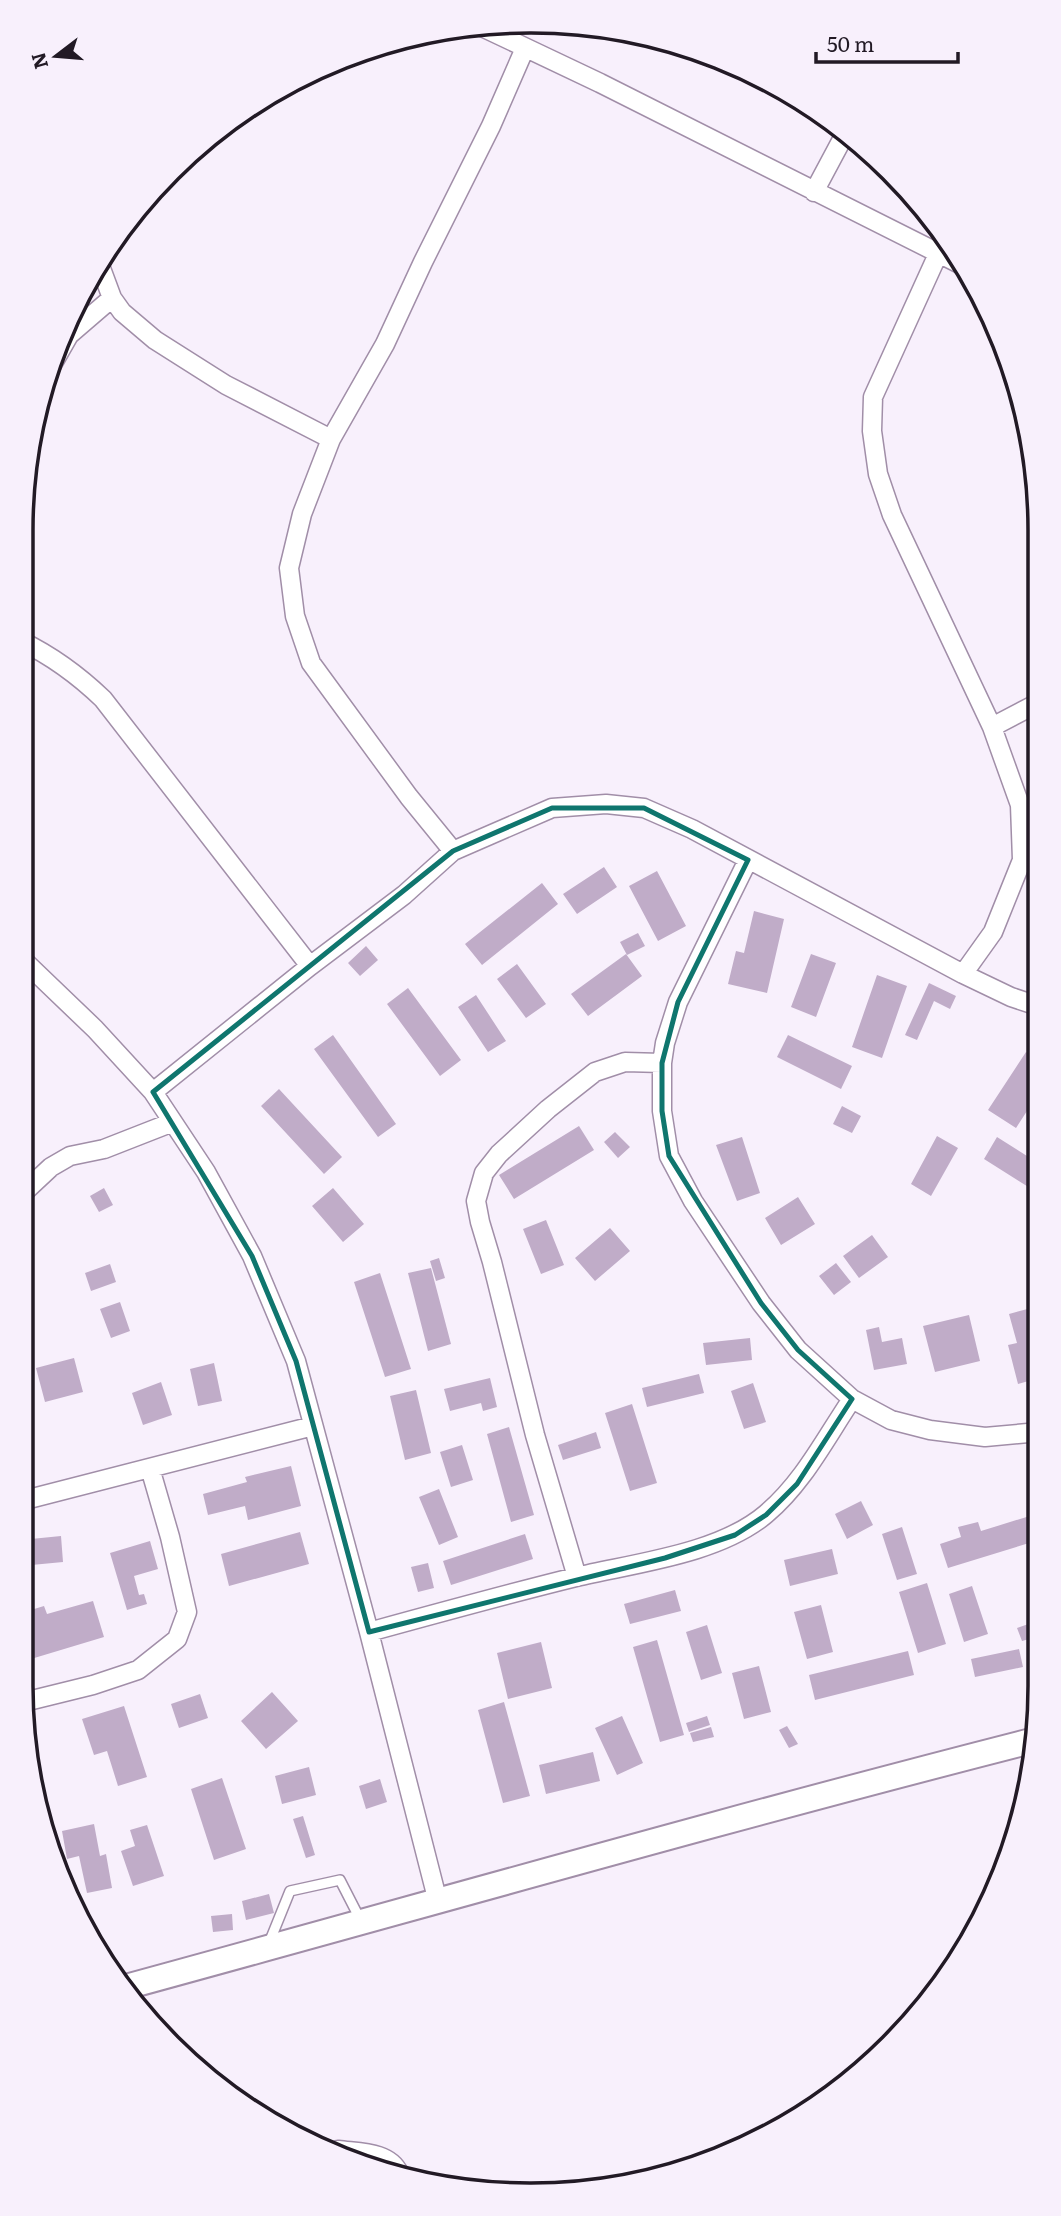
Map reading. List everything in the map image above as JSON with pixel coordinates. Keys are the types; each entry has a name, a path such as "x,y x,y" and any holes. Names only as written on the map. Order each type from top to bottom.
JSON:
{"street":[{"path":"497,34 600,83 947,258"},
{"path":"453,851 409,797 311,663 295,616 289,568 302,514 331,439 385,344 491,127 525,48"},
{"path":"814,192 841,142"},
{"path":"937,254 873,397 872,431 878,474 892,514 992,727 1020,805 1022,860 993,932 962,974"},
{"path":"104,276 112,298 122,312 155,340 226,385 331,439"},
{"path":"77,329 112,298"},
{"path":"33,647 76,674 103,699 310,966"},
{"path":"992,727 1028,709"},
{"path":"153,1092 310,966 404,895 453,851 552,808 606,804 644,808 692,829 962,974 1028,1003"},
{"path":"748,860 678,1002 665,1043 662,1063 662,1111 669,1156 693,1200 761,1303 798,1350 852,1399 891,1420 930,1430 985,1437 1028,1433"},
{"path":"33,970 95,1029 153,1092 206,1172 252,1256 296,1361 438,1902"},
{"path":"577,1577 535,1435 476,1201 484,1173 499,1154 548,1109 595,1072 625,1062 662,1063"},
{"path":"33,1184 51,1167 70,1156 104,1149 173,1122"},
{"path":"369,1632 577,1577 665,1558 735,1535 766,1515 797,1484 852,1399"},
{"path":"33,1498 313,1426"},
{"path":"33,1700 93,1685 138,1670 177,1639 187,1612 170,1536 150,1468"},
{"path":"134,1985 721,1822 1024,1743"},
{"path":"371,2156 388,2159 392,2163"}],"lane":[{"path":"267,1949 290,1891 340,1880 362,1923"}],"highlighted area":[{"path":"552,808 644,808 748,860 678,1002 662,1063 662,1111 669,1156 761,1303 798,1350 852,1399 797,1484 766,1515 735,1535 665,1558 369,1632 296,1361 252,1256 153,1092 453,851"}],"building":[{"path":"604,867 617,887 577,914 563,894"},
{"path":"657,871 686,926 658,941 629,886"},
{"path":"542,883 558,904 482,965 465,944"},
{"path":"754,911 784,919 767,993 728,984 736,951 744,953"},
{"path":"638,933 645,946 627,955 620,942"},
{"path":"366,946 378,960 360,976 348,963"},
{"path":"626,954 642,976 588,1016 571,994"},
{"path":"811,954 836,963 816,1017 791,1007"},
{"path":"517,964 546,1004 526,1018 497,979"},
{"path":"877,975 907,986 882,1058 852,1047"},
{"path":"929,983 956,996 950,1009 934,1001 917,1040 905,1035"},
{"path":"408,988 461,1060 440,1076 387,1004"},
{"path":"476,995 506,1041 488,1052 458,1007"},
{"path":"333,1035 396,1124 378,1137 314,1049"},
{"path":"788,1035 852,1066 841,1089 777,1057"},
{"path":"1026,1052 1028,1053 1028,1109 1016,1128 988,1110"},
{"path":"279,1089 342,1157 324,1174 261,1106"},
{"path":"842,1106 861,1116 852,1133 833,1124"},
{"path":"579,1126 594,1150 514,1199 499,1175"},
{"path":"615,1132 630,1147 618,1158 604,1142"},
{"path":"937,1136 958,1148 931,1196 911,1184"},
{"path":"742,1137 760,1193 737,1201 716,1145"},
{"path":"997,1137 1028,1157 1028,1187 984,1159"},
{"path":"104,1188 113,1205 99,1212 90,1196"},
{"path":"333,1188 364,1224 343,1242 312,1206"},
{"path":"798,1197 815,1224 781,1245 765,1218"},
{"path":"546,1220 564,1265 541,1274 523,1229"},
{"path":"610,1228 630,1251 595,1281 575,1258"},
{"path":"872,1235 888,1257 859,1278 843,1256"},
{"path":"439,1258 445,1278 436,1281 430,1261"},
{"path":"836,1263 851,1282 834,1295 819,1276"},
{"path":"110,1264 116,1282 91,1291 85,1273"},
{"path":"431,1268 451,1344 428,1351 408,1273"},
{"path":"380,1273 411,1369 385,1377 354,1282"},
{"path":"120,1302 130,1331 111,1338 100,1309"},
{"path":"1028,1309 1028,1381 1018,1384 1008,1345 1017,1343 1009,1314"},
{"path":"969,1315 980,1361 935,1372 923,1326"},
{"path":"879,1327 882,1342 902,1338 907,1364 874,1370 866,1330"},
{"path":"750,1338 752,1360 706,1365 703,1343"},
{"path":"74,1358 83,1392 45,1402 36,1368"},
{"path":"214,1363 222,1401 198,1406 190,1369"},
{"path":"699,1374 704,1393 647,1407 642,1388"},
{"path":"490,1378 497,1407 483,1411 481,1403 450,1411 444,1389"},
{"path":"161,1382 172,1415 143,1425 132,1393"},
{"path":"753,1383 766,1422 744,1429 731,1391"},
{"path":"416,1390 431,1453 405,1460 390,1396"},
{"path":"632,1404 657,1483 630,1491 605,1413"},
{"path":"509,1427 534,1515 511,1522 487,1434"},
{"path":"596,1432 601,1448 563,1460 558,1445"},
{"path":"462,1445 473,1480 451,1487 440,1452"},
{"path":"291,1466 301,1506 248,1520 245,1506 208,1515 203,1494 247,1482 245,1477"},
{"path":"439,1489 458,1537 439,1545 419,1497"},
{"path":"861,1501 873,1525 847,1539 835,1514"},
{"path":"1028,1517 1028,1543 948,1568 940,1544 961,1537 958,1527 978,1522 981,1531"},
{"path":"902,1527 917,1574 897,1580 882,1534"},
{"path":"300,1532 309,1564 229,1586 221,1554"},
{"path":"525,1534 533,1559 451,1585 443,1561"},
{"path":"61,1536 63,1562 33,1565 33,1539"},
{"path":"150,1541 158,1569 134,1576 139,1595 144,1594 147,1604 127,1610 110,1553"},
{"path":"832,1549 838,1574 790,1586 784,1560"},
{"path":"428,1563 434,1588 418,1592 411,1567"},
{"path":"927,1583 946,1644 918,1653 899,1592"},
{"path":"972,1586 988,1634 964,1642 949,1594"},
{"path":"675,1590 681,1611 630,1624 624,1604"},
{"path":"93,1601 104,1637 33,1658 33,1609 44,1606 47,1614"},
{"path":"821,1605 833,1652 807,1659 794,1612"},
{"path":"1028,1624 1028,1639 1022,1641 1017,1628"},
{"path":"707,1625 722,1673 701,1680 686,1632"},
{"path":"657,1640 684,1735 660,1742 633,1647"},
{"path":"541,1642 552,1688 508,1699 497,1653"},
{"path":"1019,1649 1023,1667 975,1677 971,1659"},
{"path":"908,1651 914,1675 815,1700 809,1675"},
{"path":"759,1666 771,1712 744,1719 732,1673"},
{"path":"272,1692 298,1721 266,1749 241,1721"},
{"path":"200,1694 208,1718 179,1728 171,1704"},
{"path":"504,1702 530,1796 503,1803 478,1710"},
{"path":"124,1706 147,1777 118,1786 107,1751 94,1755 82,1719"},
{"path":"622,1716 643,1763 617,1775 595,1728"},
{"path":"707,1716 710,1725 689,1732 686,1723"},
{"path":"787,1726 798,1744 789,1748 779,1730"},
{"path":"711,1727 714,1737 693,1742 690,1733"},
{"path":"593,1752 600,1781 546,1794 539,1765"},
{"path":"309,1767 316,1795 282,1804 275,1776"},
{"path":"222,1778 246,1849 214,1860 191,1789"},
{"path":"380,1779 387,1802 366,1809 359,1786"},
{"path":"303,1816 315,1855 306,1858 293,1819"},
{"path":"94,1824 100,1856 106,1854 112,1888 87,1893 79,1856 67,1859 62,1831"},
{"path":"147,1825 164,1876 133,1886 121,1851 135,1846 130,1830"},
{"path":"269,1894 274,1913 246,1920 242,1901"},
{"path":"232,1914 233,1930 213,1932 211,1916"}]}
